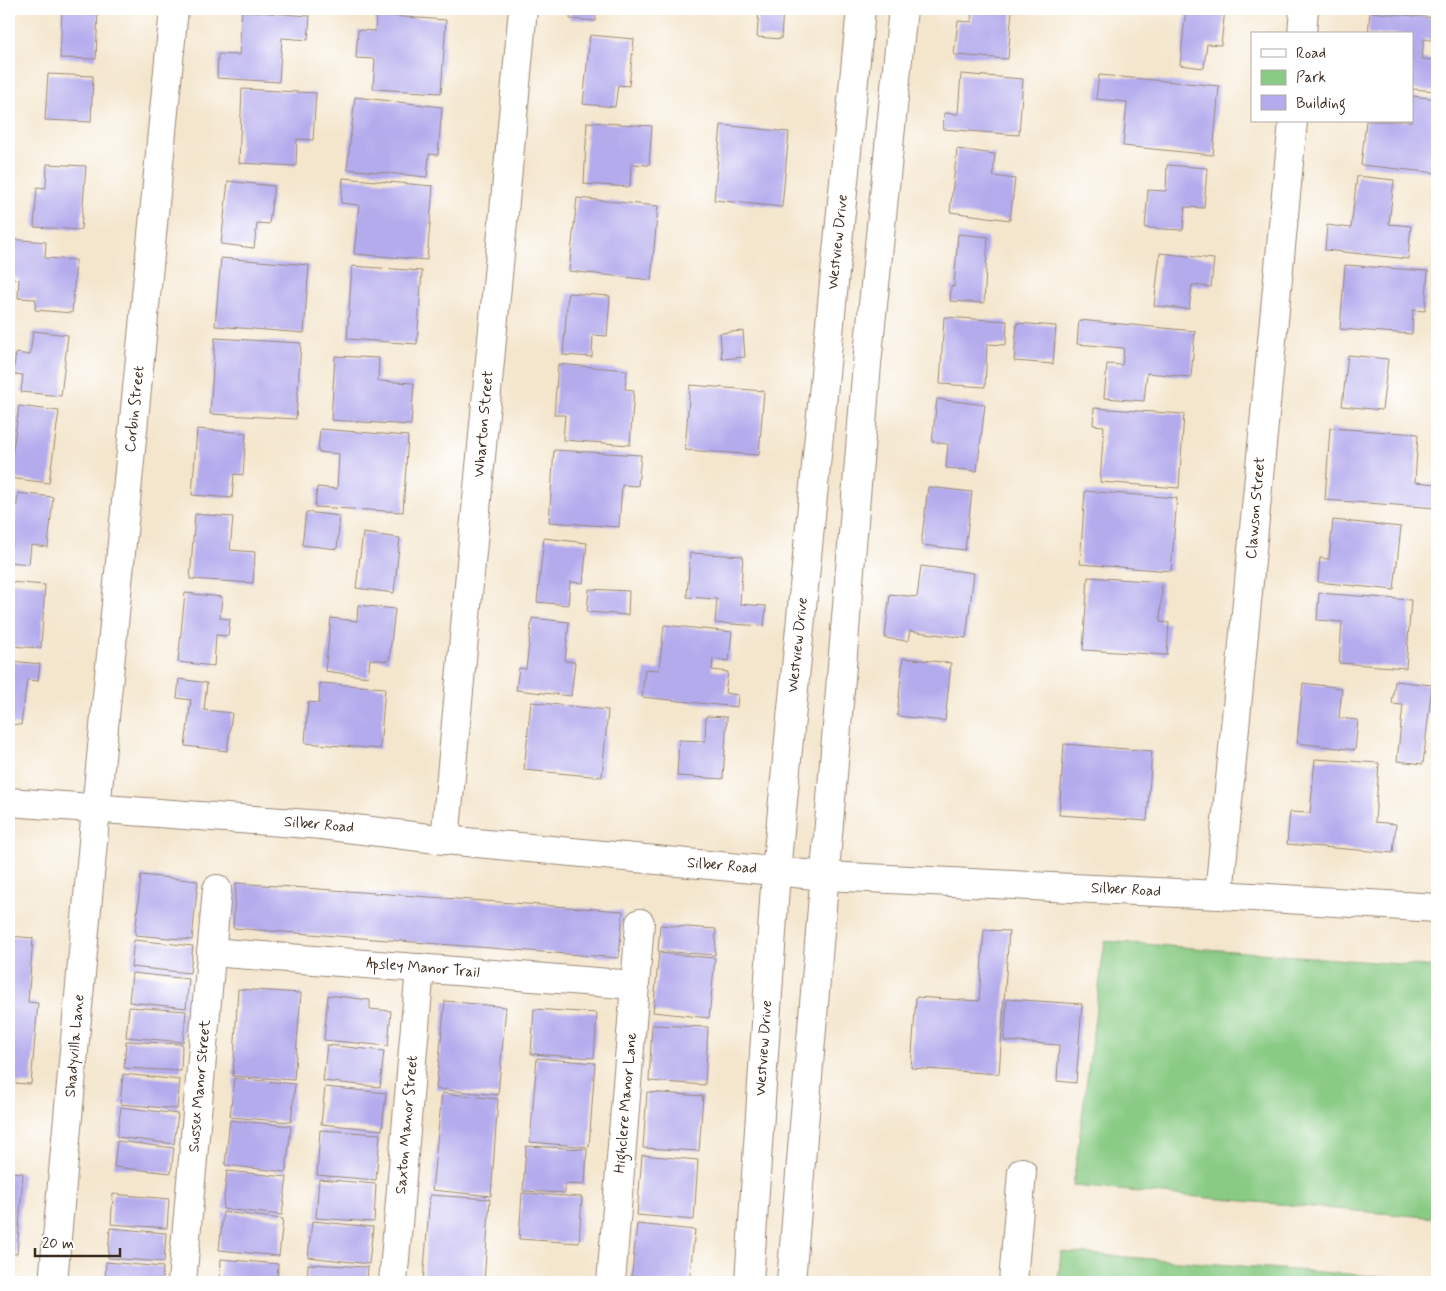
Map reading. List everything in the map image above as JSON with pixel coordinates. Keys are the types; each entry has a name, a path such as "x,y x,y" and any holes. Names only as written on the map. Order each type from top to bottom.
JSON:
{"street":[{"name":"Corbin Street","path":"96,809 174,9"},
{"name":"Wharton Street","path":"445,840 523,9"},
{"name":"Westview Drive","path":"748,1282 776,871 861,9"},
{"path":"792,1282 867,364 903,9"},
{"path":"1302,32 1304,9"},
{"name":"Clawson Street","path":"1219,895 1294,122"},
{"path":"827,359 867,364"},
{"name":"Silber Road","path":"9,802 322,824 445,840 826,876 1219,895 1437,908"},
{"name":"Shadyvilla Lane","path":"53,1282 96,809"},
{"name":"Sussex Manor Street","path":"182,1282 217,889"},
{"name":"Highclere Manor Lane","path":"611,1282 640,923"},
{"name":"Apsley Manor Trail","path":"211,952 635,985"},
{"name":"Saxton Manor Street","path":"393,1282 420,968"},
{"path":"1013,1282 1022,1172"}],"green space":[{"path":"1105,941 1437,967 1437,1218 1073,1186"},
{"path":"1061,1252 1437,1281 1437,1282 1058,1282"}],"building":[{"path":"62,9 98,9 96,59 60,58"},
{"path":"571,9 596,9 596,21 570,19"},
{"path":"597,9 635,9 635,13"},
{"path":"759,9 783,9 781,39 757,37"},
{"path":"972,9 1012,9 1008,59 954,55 958,21 971,22"},
{"path":"1186,9 1225,9 1221,45 1207,44 1204,68 1180,65"},
{"path":"242,11 310,16 308,40 282,38 279,82 217,78 218,54 239,55"},
{"path":"1370,12 1437,18 1437,41 1424,39 1422,59 1437,60 1437,91 1414,89 1414,32 1368,32"},
{"path":"376,15 446,20 441,93 373,89 375,59 356,58 358,30 375,31"},
{"path":"590,35 634,39 629,86 618,85 615,107 583,104"},
{"path":"48,74 93,76 91,122 45,120"},
{"path":"961,74 1023,79 1019,135 943,129 944,113 958,114"},
{"path":"1099,75 1219,86 1213,155 1123,146 1127,102 1096,99"},
{"path":"242,89 316,93 313,140 297,139 296,166 239,163"},
{"path":"1414,96 1437,99 1437,173 1361,165 1366,122 1414,122"},
{"path":"355,97 442,107 438,155 429,154 427,177 347,169"},
{"path":"587,122 652,126 649,165 631,164 630,187 584,184"},
{"path":"721,125 789,132 782,207 714,200"},
{"path":"957,149 995,154 993,176 1015,179 1010,220 950,212"},
{"path":"47,164 86,166 81,230 34,227 37,187 46,188"},
{"path":"1167,165 1207,168 1204,208 1185,207 1183,230 1145,228 1148,190 1166,191"},
{"path":"1357,176 1394,180 1389,224 1411,226 1408,259 1325,250 1327,225 1351,228"},
{"path":"343,178 433,186 427,260 354,254 359,205 341,203"},
{"path":"228,181 274,186 269,224 257,223 254,248 221,244"},
{"path":"577,198 658,206 651,280 569,271"},
{"path":"958,234 988,237 984,303 950,301 951,286 954,287"},
{"path":"9,239 46,242 45,258 76,260 72,313 35,310 36,299 18,298 19,279 9,278"},
{"path":"1160,253 1214,259 1211,287 1192,285 1189,309 1154,306"},
{"path":"221,258 309,265 304,333 215,326"},
{"path":"1345,265 1428,271 1425,311 1413,310 1412,334 1340,329"},
{"path":"352,266 422,271 417,344 347,339"},
{"path":"568,293 610,296 607,336 593,335 592,357 563,355"},
{"path":"944,317 1007,321 1006,345 987,344 985,387 940,384"},
{"path":"1079,320 1195,331 1191,377 1147,373 1144,401 1104,398 1107,364 1122,365 1124,348 1077,344"},
{"path":"1017,323 1056,326 1053,364 1014,361"},
{"path":"33,331 68,335 61,396 21,392 23,375 13,374 16,353 30,355"},
{"path":"743,331 745,357 722,359 720,333"},
{"path":"215,338 301,343 296,419 210,414"},
{"path":"1348,355 1388,359 1382,410 1342,406"},
{"path":"335,356 379,358 378,381 414,383 411,425 331,420"},
{"path":"558,364 627,370 625,389 634,390 630,445 563,440 565,415 554,415"},
{"path":"690,385 764,391 759,455 685,450"},
{"path":"937,399 985,405 977,471 946,468 948,444 932,442"},
{"path":"19,406 59,411 49,483 9,478"},
{"path":"1094,408 1184,414 1179,488 1100,482 1104,426 1093,425"},
{"path":"1330,428 1418,434 1415,482 1437,484 1437,508 1325,500"},
{"path":"197,429 246,433 243,475 234,474 232,498 192,495"},
{"path":"320,429 408,436 403,512 315,507 317,487 337,489 339,454 318,452"},
{"path":"554,450 641,455 638,486 622,485 619,527 549,522"},
{"path":"928,487 972,492 965,550 921,545"},
{"path":"1085,491 1177,498 1171,571 1080,564"},
{"path":"18,493 53,497 48,547 31,545 29,564 9,562 9,545 12,546"},
{"path":"306,512 340,516 337,549 302,545"},
{"path":"195,514 233,517 230,550 255,552 253,583 190,579"},
{"path":"1333,520 1401,527 1394,590 1318,582 1320,558 1329,559"},
{"path":"363,533 400,538 394,593 356,588"},
{"path":"544,538 587,543 583,583 570,582 568,605 537,602"},
{"path":"690,553 743,556 740,604 766,606 764,626 715,623 717,599 687,597"},
{"path":"921,566 974,573 966,638 910,631 908,641 885,638 890,594 917,597"},
{"path":"1088,577 1162,582 1160,622 1169,623 1167,655 1083,650"},
{"path":"9,582 45,585 41,648 9,646"},
{"path":"589,589 629,591 628,615 587,612"},
{"path":"185,593 222,597 220,618 230,619 228,636 216,635 214,666 178,662"},
{"path":"1319,593 1411,600 1406,668 1339,663 1342,622 1317,620"},
{"path":"358,605 395,609 389,661 370,659 368,677 325,671 331,618 357,621"},
{"path":"532,618 569,622 565,661 575,662 571,696 516,690 519,668 526,669"},
{"path":"664,625 732,632 729,661 713,659 712,670 728,672 725,693 738,695 737,707 642,697 645,669 659,670"},
{"path":"903,658 951,663 945,721 897,716"},
{"path":"11,661 40,664 38,681 27,680 21,725 9,724"},
{"path":"179,679 207,683 204,710 232,713 227,751 185,746 191,700 177,698"},
{"path":"1395,681 1432,685 1423,764 1397,761 1403,705 1392,704"},
{"path":"320,683 385,688 380,749 305,743 308,702 319,703"},
{"path":"1303,683 1342,688 1339,718 1358,720 1355,750 1297,743"},
{"path":"531,702 608,710 602,777 524,770"},
{"path":"706,716 727,717 723,779 677,776 679,740 705,741"},
{"path":"1064,744 1152,751 1147,821 1059,815"},
{"path":"1315,759 1379,763 1375,822 1396,824 1393,853 1287,844 1290,812 1310,813"},
{"path":"141,875 198,881 192,940 135,935"},
{"path":"236,883 623,911 619,958 233,928"},
{"path":"660,925 716,929 715,955 658,951"},
{"path":"984,930 1009,931 999,1074 911,1068 916,997 979,1001"},
{"path":"9,936 33,938 28,1002 38,1003 31,1084 9,1083"},
{"path":"134,940 193,946 190,973 131,967"},
{"path":"659,953 715,958 709,1018 653,1012"},
{"path":"132,973 189,979 186,1008 129,1002"},
{"path":"238,989 301,993 294,1080 233,1076"},
{"path":"328,995 370,1000 370,1009 391,1011 388,1046 324,1040"},
{"path":"1007,999 1082,1004 1076,1083 1057,1081 1059,1045 1004,1041"},
{"path":"445,1001 506,1007 498,1095 436,1089"},
{"path":"129,1007 186,1011 183,1042 126,1037"},
{"path":"534,1009 597,1013 594,1058 531,1054"},
{"path":"652,1025 708,1027 705,1085 649,1081"},
{"path":"126,1041 182,1044 181,1071 124,1068"},
{"path":"327,1045 384,1051 380,1087 323,1081"},
{"path":"537,1058 595,1063 589,1147 530,1142"},
{"path":"123,1074 180,1080 177,1109 120,1104"},
{"path":"234,1078 295,1084 291,1122 230,1117"},
{"path":"325,1087 386,1093 382,1130 321,1124"},
{"path":"647,1092 703,1096 699,1151 643,1148"},
{"path":"442,1093 498,1099 491,1196 432,1190"},
{"path":"121,1107 178,1114 174,1144 117,1137"},
{"path":"230,1120 291,1126 286,1172 225,1165"},
{"path":"320,1130 380,1134 376,1180 317,1175"},
{"path":"117,1141 174,1148 171,1173 114,1167"},
{"path":"526,1146 587,1149 585,1185 565,1184 565,1193 523,1191"},
{"path":"642,1155 698,1160 694,1220 637,1215"},
{"path":"227,1171 287,1177 282,1215 223,1209"},
{"path":"9,1172 23,1173 17,1254 9,1253"},
{"path":"319,1179 376,1184 374,1222 316,1218"},
{"path":"522,1193 582,1197 579,1243 519,1239"},
{"path":"113,1194 169,1199 167,1228 111,1224"},
{"path":"430,1195 490,1199 484,1282 423,1282"},
{"path":"223,1212 283,1219 279,1256 219,1250"},
{"path":"312,1221 373,1227 369,1264 308,1257"},
{"path":"637,1224 695,1230 689,1282 631,1282"},
{"path":"110,1228 166,1233 164,1262 108,1258"},
{"path":"221,1259 278,1264 277,1282 220,1282"},
{"path":"106,1262 163,1267 162,1282 105,1282"},
{"path":"308,1264 368,1267 367,1282 307,1282"}]}
